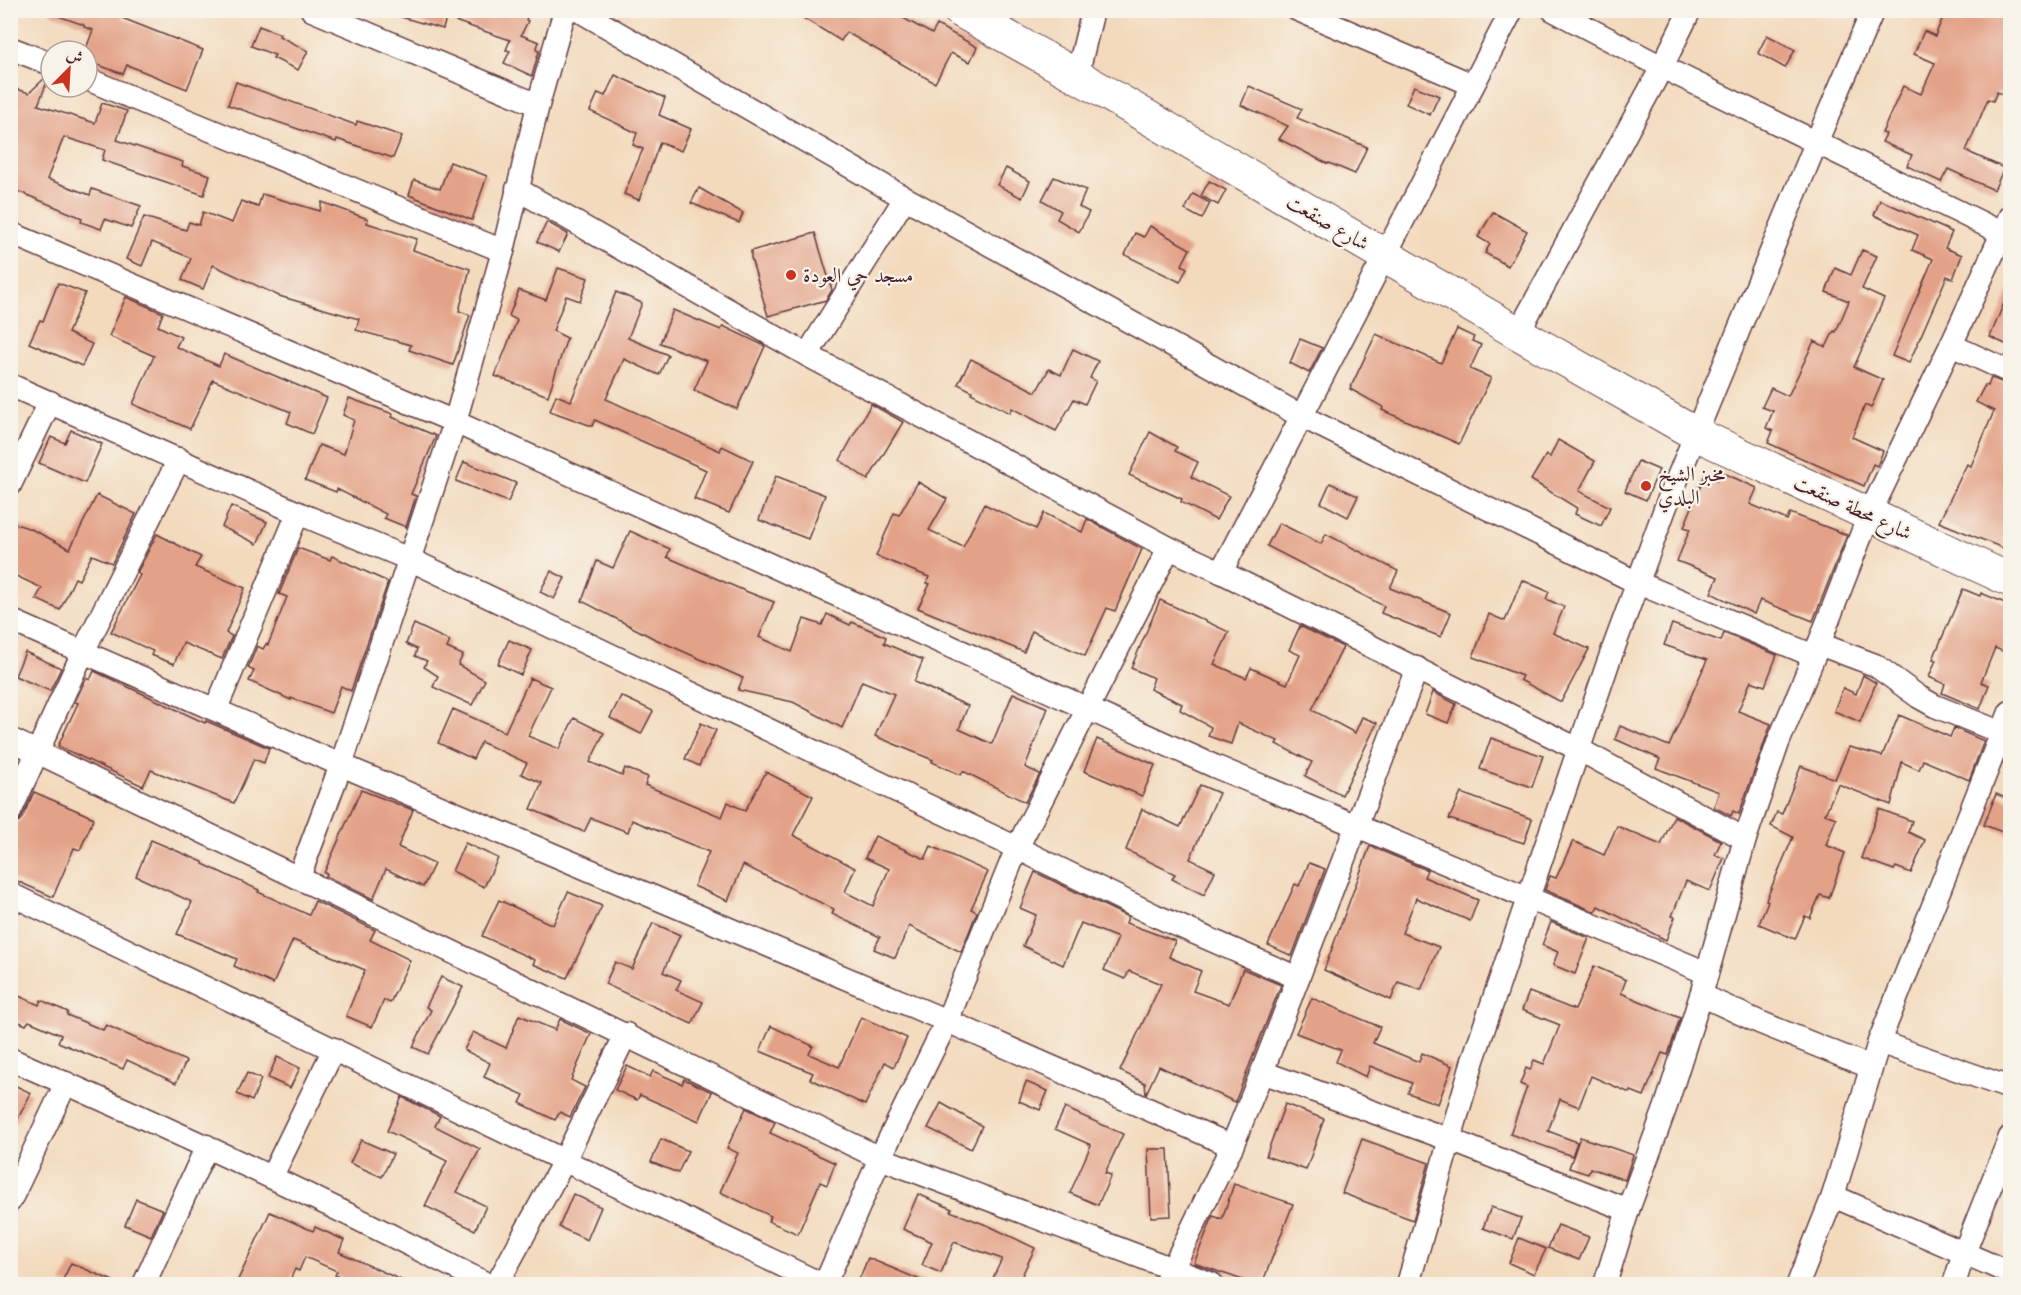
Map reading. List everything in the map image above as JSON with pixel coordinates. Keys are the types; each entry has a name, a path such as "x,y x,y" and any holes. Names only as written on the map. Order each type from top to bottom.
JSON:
{"street":[{"path":"312,10 538,105"},
{"path":"299,877 341,765 455,422 503,251 538,105 565,10"},
{"path":"578,10 905,198 1301,416 1638,583 1817,650 1875,665 1919,698 2007,735"},
{"name":"شارع صنقعت","path":"960,10 1696,434"},
{"path":"1077,76 1093,10"},
{"path":"1298,10 1473,85"},
{"path":"1221,572 1512,10"},
{"path":"1553,10 1662,68 1816,143 2006,224 1869,515 1778,743 1745,839 1701,995 1666,1106 1628,1210 1605,1284"},
{"path":"1518,333 1662,68 1690,10"},
{"path":"1408,1284 1448,1139 1473,1060 1529,900 1578,749 1666,506 1873,10"},
{"path":"10,48 39,59"},
{"path":"99,84 503,251"},
{"path":"518,189 807,355 1168,548 1417,668 1578,749 1745,839"},
{"path":"807,355 905,198"},
{"path":"10,233 455,422 1214,766 1707,973"},
{"path":"1951,345 2010,372"},
{"path":"10,385 298,513 409,559 1154,915 1298,978"},
{"path":"10,485 50,402"},
{"name":"شارع محطة صنقعت","path":"1696,434 2010,580"},
{"path":"10,812 83,652 179,459"},
{"path":"216,710 298,513"},
{"path":"10,894 823,1284 880,1158 947,1022 1017,848 1168,548"},
{"path":"10,620 341,765 947,1022 1232,1146"},
{"path":"1168,1277 1232,1146 1417,668"},
{"path":"1798,1284 1833,1196 1878,1042 2007,735 2010,712"},
{"path":"10,739 880,1158 1168,1277 1212,1284"},
{"path":"1701,995 1759,1022 1870,1067"},
{"path":"497,1284 564,1161 626,1034"},
{"path":"1878,1042 2010,1088"},
{"path":"272,1176 334,1049"},
{"path":"10,1059 272,1176 487,1284"},
{"path":"1262,1072 1448,1139 1628,1210"},
{"path":"10,1201 66,1083"},
{"path":"1954,1284 2010,1137"},
{"path":"146,1284 207,1146"},
{"path":"1833,1196 2010,1273"}],"building":[{"path":"50,10 112,10 123,14 122,18 203,50 187,89 127,65 123,74 99,65 99,39 90,39 93,30 50,13"},
{"path":"395,10 530,10 526,20 528,21 521,35 539,42 536,50 539,51 532,76 504,63 510,51 506,50 510,40 446,18 443,29 394,15"},
{"path":"790,10 908,10 903,18 932,34 937,25 977,47 970,62 951,53 935,83 846,32 841,41"},
{"path":"1946,10 2001,10 1999,15 2010,20 2010,98 1997,92 1993,101 1988,99 1966,151 2004,168 1994,190 1948,169 1941,182 1907,166 1912,155 1882,142 1886,134 1882,133 1903,86 1921,94 1935,63 1914,54 1924,31 1935,36"},
{"path":"259,26 280,34 279,36 308,51 298,70 273,58 275,55 251,46"},
{"path":"1767,35 1795,50 1785,68 1758,53"},
{"path":"615,75 665,98 659,115 691,129 681,151 660,142 639,200 624,194 643,149 633,145 637,133 590,111 598,93 605,96"},
{"path":"236,82 356,125 357,121 402,136 393,158 337,139 336,142 228,105"},
{"path":"39,84 40,99 38,105 95,123 102,103 127,111 117,140 183,162 182,166 210,175 204,195 102,160 105,150 64,137 47,179 90,195 92,189 141,206 131,228 105,219 101,229 81,222 82,218 10,188 10,87 29,93"},
{"path":"1249,86 1302,109 1297,118 1367,147 1355,174 1328,164 1279,139 1288,126 1241,105"},
{"path":"1414,86 1439,96 1430,115 1406,104"},
{"path":"450,162 487,176 472,220 409,195 414,180 440,189"},
{"path":"1006,168 1030,181 1022,198 997,185"},
{"path":"1054,177 1086,190 1079,207 1089,212 1079,232 1057,219 1061,211 1042,200"},
{"path":"1209,181 1226,190 1218,205 1201,196"},
{"path":"699,188 743,213 739,223 691,203"},
{"path":"262,194 320,211 322,202 368,219 367,223 417,239 413,250 470,269 459,311 470,315 453,365 409,350 411,345 356,330 359,319 279,296 213,265 203,289 182,280 191,258 152,242 142,266 126,259 144,217 186,230 189,222 199,225 203,212 232,223 241,201 258,207"},
{"path":"1193,194 1210,203 1202,219 1185,210"},
{"path":"1880,200 1952,232 1945,248 1962,255 1953,279 1947,276 1909,363 1892,356 1933,259 1912,250 1918,235 1874,215"},
{"path":"1493,212 1527,231 1508,266 1485,253 1490,244 1478,237"},
{"path":"547,222 568,234 559,252 537,242"},
{"path":"1150,226 1190,249 1182,265 1187,268 1180,282 1125,255 1135,233 1144,237"},
{"name":"مسجد حي العودة","path":"815,233 832,290 826,300 768,316 751,251"},
{"path":"1862,250 1877,256 1862,289 1884,299 1854,367 1883,380 1871,408 1865,405 1852,437 1883,451 1877,466 1873,464 1864,486 1768,443 1773,431 1766,428 1773,411 1762,407 1771,388 1788,396 1814,341 1826,347 1834,331 1836,332 1849,301 1826,292 1835,268 1851,275"},
{"path":"558,268 588,278 580,301 566,296 553,331 567,338 548,396 495,376 517,320 509,316 519,290 546,300"},
{"path":"58,283 85,293 68,333 92,344 82,366 29,343 40,320 43,321"},
{"path":"2010,288 2010,346 1990,337"},
{"path":"616,292 642,303 628,338 668,355 659,375 624,359 606,399 720,451 722,446 753,461 729,513 694,499 706,470 595,420 592,426 550,411 556,395 571,401"},
{"path":"126,297 163,313 158,326 181,337 176,347 219,366 224,354 327,398 312,434 287,423 291,412 213,380 190,429 133,404 154,356 109,336"},
{"path":"673,310 721,330 723,326 765,346 737,409 694,390 707,361 660,343"},
{"path":"1457,329 1474,337 1472,341 1481,345 1470,369 1491,378 1459,444 1382,410 1383,407 1350,389 1376,334 1441,363"},
{"path":"1300,339 1322,348 1309,373 1290,363"},
{"path":"1073,349 1098,361 1090,378 1096,381 1085,404 1074,399 1056,431 1012,408 1010,413 958,384 971,359 1036,392 1049,369 1061,375"},
{"path":"1991,378 2010,385 2010,551 1939,522 1967,464 1971,466 1994,411 1976,402"},
{"path":"349,398 393,414 392,417 436,436 411,494 416,496 406,527 384,518 386,514 337,489 336,492 305,480 319,445 344,454 354,420 343,415"},
{"path":"871,404 903,422 868,480 840,460"},
{"path":"71,430 102,444 85,483 39,463 51,437 65,443"},
{"path":"1150,432 1177,447 1175,451 1198,462 1191,477 1229,496 1216,520 1181,502 1182,499 1129,475"},
{"path":"1558,440 1595,461 1579,491 1610,507 1601,526 1575,514 1577,508 1531,480 1546,455 1550,457"},
{"path":"1638,461 1659,470 1646,500 1625,491"},
{"path":"464,462 516,483 508,502 456,481"},
{"path":"1721,472 1757,488 1750,504 1787,520 1790,513 1847,535 1813,621 1760,600 1754,614 1711,593 1718,577 1677,561 1690,529 1684,527 1705,475 1718,480"},
{"path":"776,476 825,495 808,539 759,520"},
{"path":"918,482 947,499 929,530 963,547 984,504 1036,529 1044,513 1082,532 1087,519 1142,549 1115,611 1107,608 1085,656 1032,631 1024,652 918,608 930,584 927,583 929,577 876,556 894,513 899,515"},
{"path":"1330,483 1358,496 1348,517 1321,503"},
{"path":"97,495 136,514 112,563 92,555 79,580 75,578 60,610 36,599 42,588 10,573 10,522 31,529 70,549"},
{"path":"231,506 267,522 257,544 222,527"},
{"path":"1279,523 1321,544 1326,534 1398,571 1390,588 1451,613 1441,637 1381,613 1384,606 1267,546"},
{"path":"630,531 670,549 667,557 774,602 759,637 792,652 804,619 822,625 827,614 850,625 852,622 886,637 884,643 923,660 914,682 968,706 959,729 992,744 1013,693 1048,708 1025,767 1040,774 1025,802 963,771 961,775 932,762 933,760 875,736 894,694 862,681 842,728 793,702 738,690 743,678 653,638 582,601 597,561 613,568"},
{"path":"157,534 201,557 195,567 245,588 226,633 232,636 222,659 183,643 174,664 151,655 153,651 111,632 140,575 137,573"},
{"path":"298,548 330,560 332,556 388,582 351,691 341,686 331,713 291,698 291,700 249,681 254,671 248,668 257,646 263,649 266,644 268,645 287,597 279,594"},
{"path":"551,571 565,578 554,599 540,592"},
{"path":"1522,580 1549,592 1546,599 1564,607 1553,633 1589,649 1561,702 1520,680 1522,676 1473,657 1489,614 1505,621"},
{"path":"1963,589 1980,596 1981,593 2010,605 2010,654 1995,648 1981,682 1989,685 1980,709 1942,693 1945,684 1929,677 1936,660 1933,659"},
{"path":"1160,600 1229,632 1214,664 1246,678 1251,668 1287,684 1300,655 1289,650 1300,626 1343,647 1312,710 1355,733 1362,717 1377,723 1342,795 1305,776 1312,762 1276,744 1278,741 1238,723 1231,744 1208,736 1211,727 1180,710 1182,704 1150,689 1154,678 1131,668"},
{"path":"414,624 450,641 447,648 463,655 458,665 485,680 472,705 433,687 438,676 424,667 427,661 415,656 417,649 406,644"},
{"path":"1672,624 1721,641 1724,633 1777,655 1765,686 1751,681 1738,711 1771,724 1739,814 1733,811 1731,816 1714,807 1719,792 1656,768 1660,759 1615,739 1620,726 1669,746 1707,660 1664,645"},
{"path":"509,640 532,650 521,675 498,664"},
{"path":"25,652 61,668 50,691 15,676"},
{"path":"94,671 205,723 206,721 269,748 264,763 254,759 234,803 151,770 143,786 58,746 78,703 75,702 86,678 90,680"},
{"path":"1863,675 1876,683 1860,722 1834,711 1843,688 1856,694"},
{"path":"530,678 551,687 528,736 559,749 574,718 604,733 590,762 622,776 625,768 648,777 645,785 722,817 728,802 745,811 766,772 813,796 793,835 855,868 845,892 873,906 889,869 865,858 875,836 925,859 931,846 988,872 971,909 977,912 961,952 909,926 895,958 874,949 880,937 832,914 834,909 743,865 728,901 694,886 709,852 632,820 628,832 591,818 584,832 531,809 542,783 521,774 527,763 481,742 473,759 438,743 453,709 505,732"},
{"path":"1433,692 1456,704 1448,723 1425,714"},
{"path":"621,696 653,711 641,734 610,718"},
{"path":"1899,715 1950,737 1954,728 1984,741 1969,780 1923,760 1919,770 1902,762 1891,805 1838,784 1825,814 1836,818 1826,845 1845,853 1829,898 1820,895 1810,918 1805,916 1795,939 1759,924 1768,901 1766,900 1793,837 1771,826 1777,812 1782,814 1801,766 1835,779 1849,747 1882,756"},
{"path":"701,723 716,730 699,766 685,759"},
{"path":"1491,738 1543,756 1532,787 1480,769"},
{"path":"1097,739 1155,765 1142,796 1084,771"},
{"path":"1200,785 1219,793 1190,859 1215,871 1204,895 1172,879 1175,874 1126,850 1142,809 1180,827"},
{"path":"361,790 413,810 398,847 434,864 423,887 386,869 373,899 324,873"},
{"path":"34,792 94,818 80,850 74,848 53,897 10,878 10,825 22,818"},
{"path":"1461,793 1532,819 1524,843 1449,819"},
{"path":"1996,794 2010,800 2010,835 1984,825"},
{"path":"1879,809 1912,821 1908,832 1925,840 1911,873 1896,867 1894,870 1861,858"},
{"path":"1674,816 1721,841 1715,855 1724,858 1710,891 1686,881 1672,916 1675,917 1666,940 1598,906 1595,912 1545,890 1550,876 1556,878 1573,841 1604,855 1617,826 1661,845"},
{"path":"151,840 203,862 259,890 258,892 309,915 315,901 375,930 370,940 410,960 390,1003 384,1000 372,1027 346,1016 365,970 293,940 273,984 234,966 237,959 177,934 192,902 136,876"},
{"path":"465,843 498,858 484,887 452,871"},
{"path":"1370,846 1427,870 1424,877 1478,900 1470,921 1416,898 1402,933 1439,947 1421,990 1398,982 1391,1000 1324,970"},
{"path":"1309,863 1325,869 1292,956 1268,945 1295,884 1299,886"},
{"path":"1035,872 1128,917 1126,923 1175,941 1169,957 1201,971 1193,991 1229,1004 1243,969 1281,985 1235,1102 1159,1066 1146,1094 1145,1083 1120,1071 1161,984 1129,971 1125,979 1104,970 1118,938 1081,923 1063,965 1023,946 1036,915 1020,908"},
{"path":"568,892 602,906 567,978 533,964 535,960 482,936 499,900 553,925"},
{"path":"1551,922 1589,938 1575,974 1553,965 1558,952 1542,945"},
{"path":"653,923 680,935 663,972 681,980 676,990 703,1002 692,1024 605,984 615,962 632,969"},
{"path":"1594,966 1626,980 1621,993 1680,1018 1668,1055 1662,1053 1644,1096 1631,1091 1630,1093 1591,1076 1579,1107 1560,1099 1548,1131 1577,1142 1572,1156 1510,1134 1527,1087 1520,1084 1526,1068 1530,1070 1534,1060 1544,1064 1560,1025 1522,1010 1529,992 1575,1010"},
{"path":"441,977 463,987 428,1054 413,1047 431,1010 426,1007"},
{"path":"10,992 39,1005 41,1000 68,1012 67,1015 103,1030 106,1025 186,1061 176,1083 127,1060 123,1069 58,1042 61,1035 29,1021 26,1025 10,1018"},
{"path":"1312,998 1380,1027 1373,1043 1419,1062 1422,1053 1452,1066 1438,1104 1408,1093 1412,1083 1370,1066 1366,1077 1336,1062 1341,1050 1296,1033"},
{"path":"519,1015 555,1030 560,1019 591,1034 571,1080 585,1087 570,1117 560,1112 555,1120 520,1103 524,1095 484,1077 490,1063 464,1050 473,1032 506,1048"},
{"path":"861,1017 907,1038 894,1067 885,1062 865,1105 810,1079 813,1073 760,1051 771,1026 813,1046 809,1054 839,1067"},
{"path":"277,1057 300,1068 290,1088 268,1078"},
{"path":"627,1066 650,1077 653,1071 682,1084 684,1079 712,1092 699,1121 640,1095 637,1100 615,1090"},
{"path":"247,1073 261,1079 252,1101 237,1094"},
{"path":"1026,1082 1048,1091 1040,1110 1019,1101"},
{"path":"10,1083 31,1093 10,1134"},
{"path":"402,1097 440,1116 435,1126 480,1149 457,1192 486,1206 475,1230 425,1206 447,1161 387,1131"},
{"path":"941,1103 982,1126 971,1149 928,1128"},
{"path":"1285,1104 1324,1119 1306,1170 1266,1156"},
{"path":"746,1108 775,1122 770,1133 835,1163 827,1185 820,1182 798,1234 768,1221 771,1216 720,1192 738,1153 727,1148"},
{"path":"1065,1108 1123,1134 1105,1173 1111,1175 1098,1205 1070,1193 1091,1145 1055,1129"},
{"path":"1580,1137 1633,1155 1625,1180 1590,1168 1588,1174 1569,1168"},
{"path":"661,1139 688,1151 678,1173 651,1162"},
{"path":"1362,1139 1429,1163 1413,1220 1342,1193"},
{"path":"361,1140 393,1154 382,1177 350,1163"},
{"path":"1148,1149 1168,1149 1171,1216 1151,1217"},
{"path":"1234,1184 1293,1204 1262,1284 1254,1284 1194,1263 1213,1216 1222,1219"},
{"path":"573,1194 601,1207 587,1240 559,1227"},
{"path":"918,1194 952,1209 950,1211 989,1226 1035,1248 1018,1284 990,1284 1002,1259 954,1242 941,1273 922,1265 932,1242 903,1229"},
{"path":"136,1199 163,1210 151,1236 125,1225"},
{"path":"1491,1207 1521,1218 1513,1239 1483,1228"},
{"path":"270,1212 313,1231 315,1227 344,1240 339,1252 410,1284 356,1284 335,1275 337,1271 305,1257 299,1271 295,1269 288,1284 236,1284"},
{"path":"1558,1225 1589,1237 1579,1260 1548,1248"},
{"path":"1519,1238 1546,1249 1534,1274 1509,1263"},
{"path":"868,1258 930,1284 869,1284 859,1280"},
{"path":"71,1263 120,1284 61,1284"}],"place":[{"name":"مسجد حي العودة","path":"791,275"},
{"name":"مخبز الشيخ البلدي","path":"1646,486"}]}
